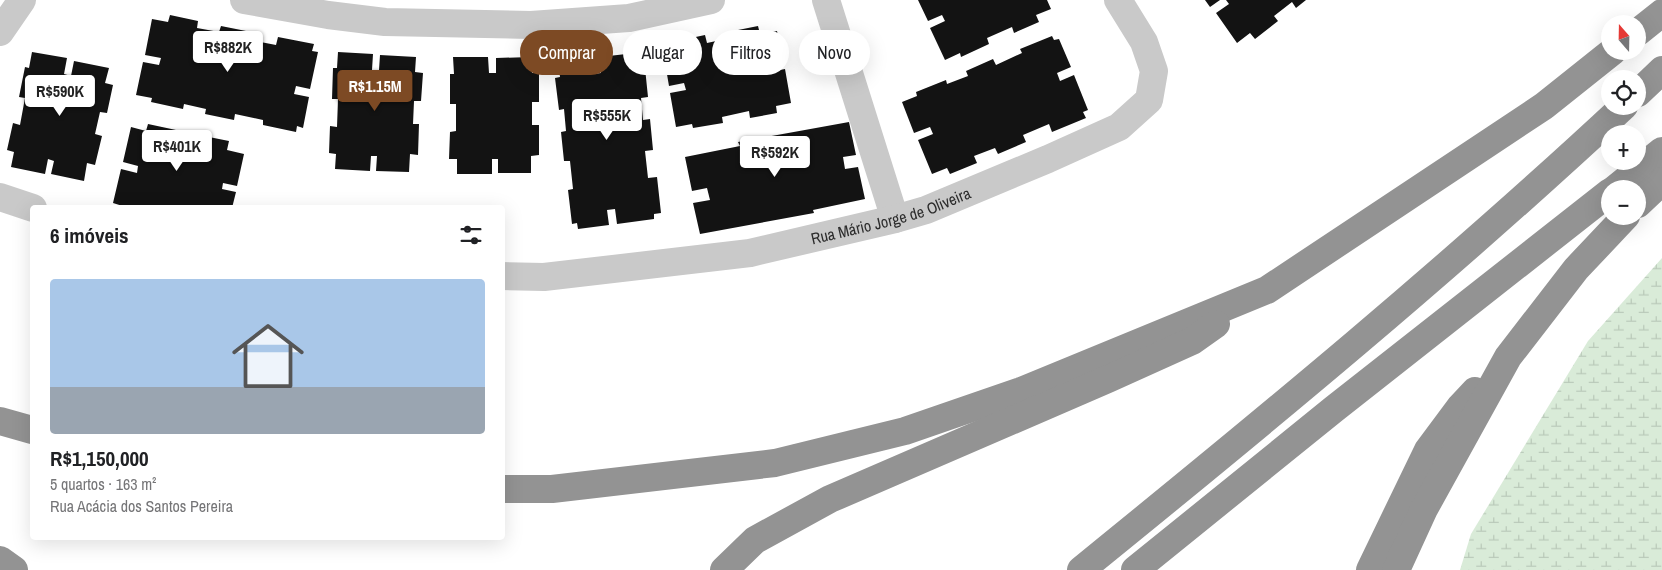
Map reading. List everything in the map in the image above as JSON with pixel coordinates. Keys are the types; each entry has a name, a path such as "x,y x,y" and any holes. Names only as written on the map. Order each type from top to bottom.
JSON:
{"highway":[{"path":"1646,26 1662,13"},
{"path":"724,570 755,540 830,499 1035,412 1192,340 1544,106 1602,60"},
{"path":"1646,85 1662,70"},
{"path":"1081,570 1296,396 1520,203 1614,115"},
{"path":"1626,180 1662,152"},
{"path":"1646,196 1662,181"},
{"path":"1135,570 1334,409 1601,199"},
{"path":"1370,570 1428,450 1460,407 1508,357 1576,269 1618,225"},
{"path":"505,489 552,489 775,462 905,432 1021,391 1267,290"},
{"path":"1396,570 1424,509 1508,357"},
{"path":"0,422 30,430"},
{"path":"0,560 14,570"}],"street":[{"path":"0,32 22,0"},
{"path":"244,0 328,15 385,22 532,25 629,18 707,0"},
{"path":"826,0 895,219"},
{"name":"Rua Mário Jorge de Oliveira","path":"505,276 544,277 750,253 895,219 926,210 1119,127 1149,100 1154,71 1144,42 1118,0"},
{"path":"0,197 30,207"}],"green space":[{"path":"1662,258 1662,570 1460,570 1471,534 1588,341"}],"building":[{"path":"918,0 1047,0 1051,9 1036,15 1039,22 1014,33 1012,27 987,38 989,44 961,57 960,53 945,60 930,28 945,21 942,15 928,21"},
{"path":"1205,0 1220,0 1210,7"},
{"path":"1226,0 1306,0 1296,8 1292,2 1274,16 1278,21 1255,39 1250,33 1237,43 1216,13 1229,4"},
{"path":"170,15 198,21 197,28 219,32 221,26 251,32 250,40 276,45 278,37 314,44 312,51 318,52 310,89 296,86 294,94 309,97 303,128 297,126 296,132 263,125 263,120 235,114 234,120 205,114 206,109 184,104 183,109 151,102 152,98 136,95 143,62 159,65 161,58 145,55 152,19 168,22"},
{"path":"758,26 759,30 738,30"},
{"path":"705,35 707,43 712,42 712,75 786,75 791,103 776,106 777,113 750,118 749,111 722,117 723,123 693,128 692,124 676,127 670,93 686,90 684,83 669,86 667,75 702,75 702,36"},
{"path":"1052,36 1054,40 1059,39 1071,67 1057,73 1060,81 1074,75 1088,110 1083,112 1086,118 1052,132 1049,124 1023,135 1026,142 998,154 995,148 974,156 977,163 950,174 947,168 932,174 918,140 933,134 930,127 914,133 902,102 917,96 916,92 946,80 947,84 968,76 966,71 993,59 996,65 1022,53 1020,49"},
{"path":"32,52 67,58 64,74 71,76 74,61 109,68 105,83 113,85 107,113 100,112 95,134 102,136 95,165 87,163 84,181 51,174 54,161 48,159 45,174 11,167 14,152 7,150 13,123 20,125 25,98 19,97 25,67 29,68"},
{"path":"338,52 373,54 372,70 379,70 380,55 416,57 415,72 423,73 421,101 414,101 413,124 419,124 418,155 410,154 409,172 376,171 377,156 371,156 370,171 335,169 336,154 329,153 330,126 337,127 338,99 332,99 333,68 337,68"},
{"path":"623,54 623,75 646,75 648,97 641,98 643,120 650,119 653,150 645,151 648,178 657,177 661,213 654,214 654,219 617,224 615,209 607,210 609,225 578,229 577,223 572,224 568,190 573,189 570,161 564,161 561,132 566,131 564,109 559,110 555,78 560,77 560,75 613,75 613,56"},
{"path":"453,57 488,57 489,73 496,73 496,58 520,57 520,75 539,75 539,102 532,102 532,125 539,125 539,155 531,156 531,173 498,173 498,159 492,159 492,174 457,174 457,159 449,159 450,132 456,131 456,104 450,104 450,74 454,74"},
{"path":"849,122 856,155 843,157 845,169 858,167 865,199 813,210 814,213 700,234 693,203 710,200 707,188 692,191 685,157 740,146 738,142"},
{"path":"148,124 176,130 175,137 198,142 199,135 229,141 227,150 244,154 237,186 223,183 222,189 236,192 233,205 119,205 113,203 121,169 137,173 138,166 123,162 131,127 146,131"}]}
